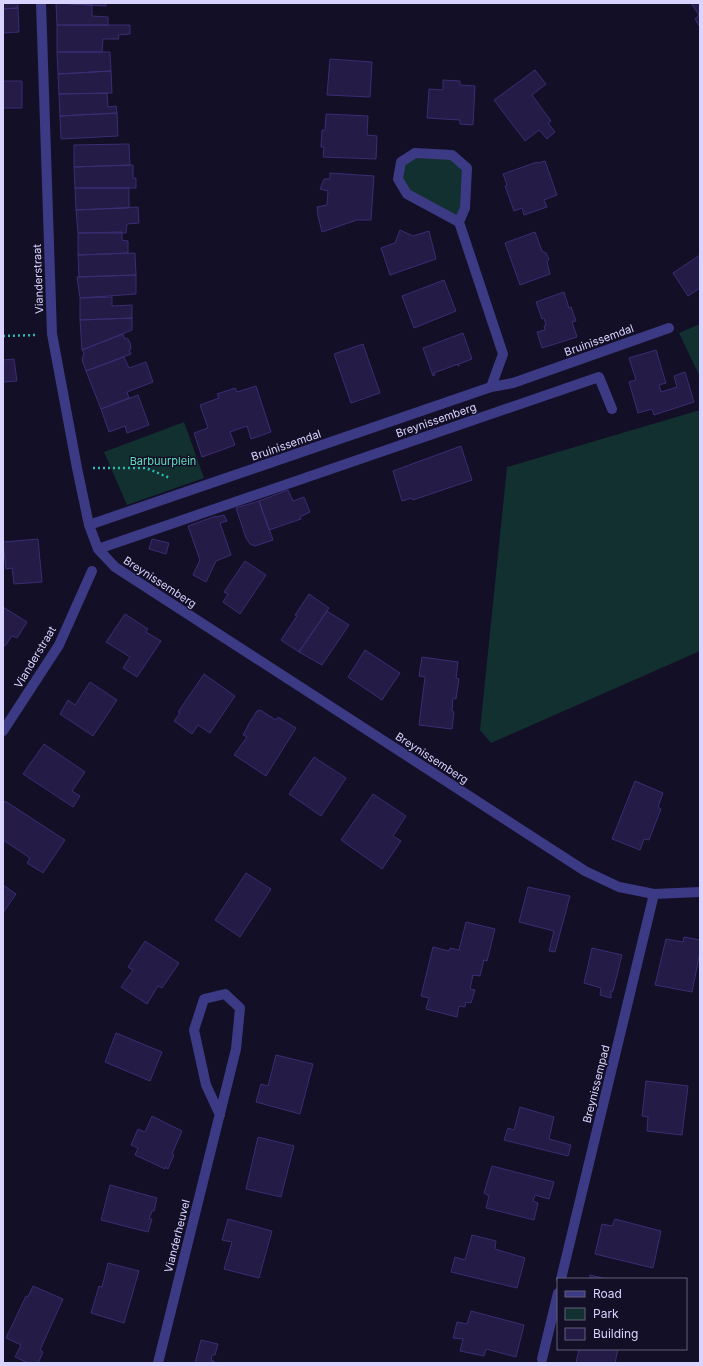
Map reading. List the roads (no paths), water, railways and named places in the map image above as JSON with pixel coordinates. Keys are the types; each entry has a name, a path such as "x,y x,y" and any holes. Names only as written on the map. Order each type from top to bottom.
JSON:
{"street":[{"name":"Vianderstraat","path":"41,3 52,334 89,525 98,549"},
{"path":"459,222 407,194 398,179 401,162 416,153 452,155 467,168 465,208 459,222 503,354 491,387"},
{"name":"Bruinissemdal","path":"89,525 491,387 512,383 669,328"},
{"name":"Breynissemberg","path":"612,408 599,377 98,549 115,567 585,872 619,887 654,894 700,892"},
{"name":"Vianderstraat","path":"3,731 60,645 92,571"},
{"name":"Breynissempad","path":"561,1278 654,894"},
{"name":"Vianderheuvel","path":"158,1363 220,1115 236,1049 240,1008 225,994 204,999 194,1030 206,1085 220,1115"},
{"path":"542,1359 557,1297"}],"park label":[{"name":"Barbuurplein","path":"163,461"}]}
